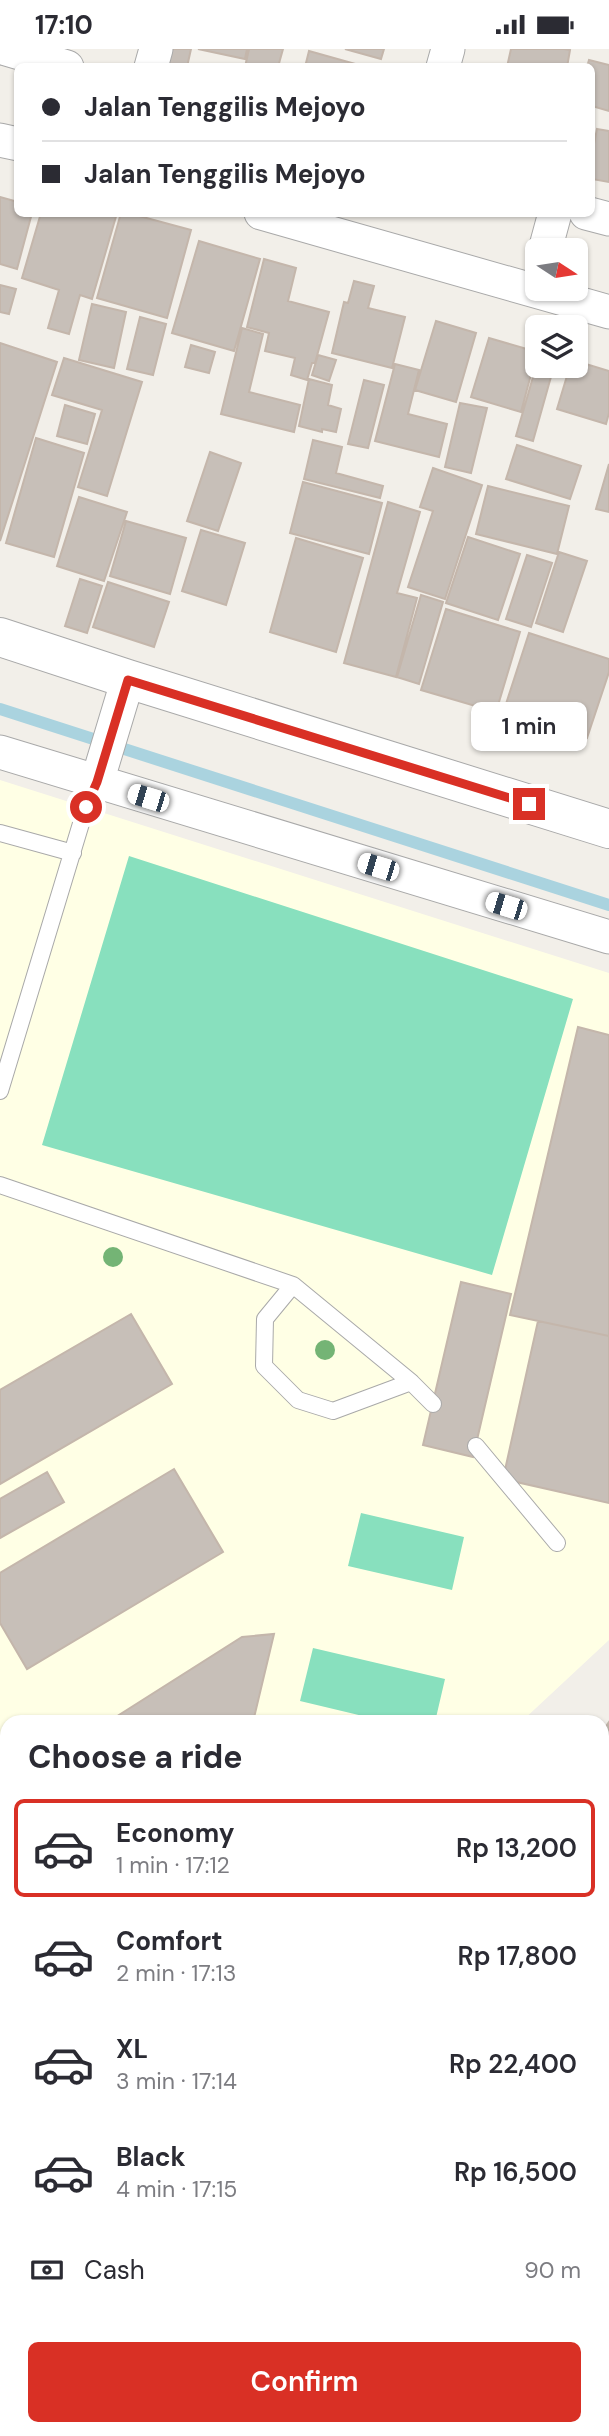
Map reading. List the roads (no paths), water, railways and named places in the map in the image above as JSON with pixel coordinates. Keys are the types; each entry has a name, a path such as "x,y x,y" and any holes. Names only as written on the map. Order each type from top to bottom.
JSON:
{"street":[{"path":"6,49 53,63"},
{"path":"276,217 525,281"},
{"path":"548,238 554,217"},
{"path":"580,301 609,312"},
{"path":"0,637 125,691 609,829"},
{"path":"100,772 125,691"},
{"path":"0,753 100,772 609,937"}],"lane":[{"path":"0,1091 86,807 100,772"},
{"path":"0,833 73,853"},
{"path":"0,1185 293,1285 411,1382 433,1404"},
{"path":"293,1285 265,1319 264,1366 298,1400 333,1411 411,1382"},
{"path":"476,1446 556,1543"}],"waterway":[{"path":"0,709 609,905"}]}
